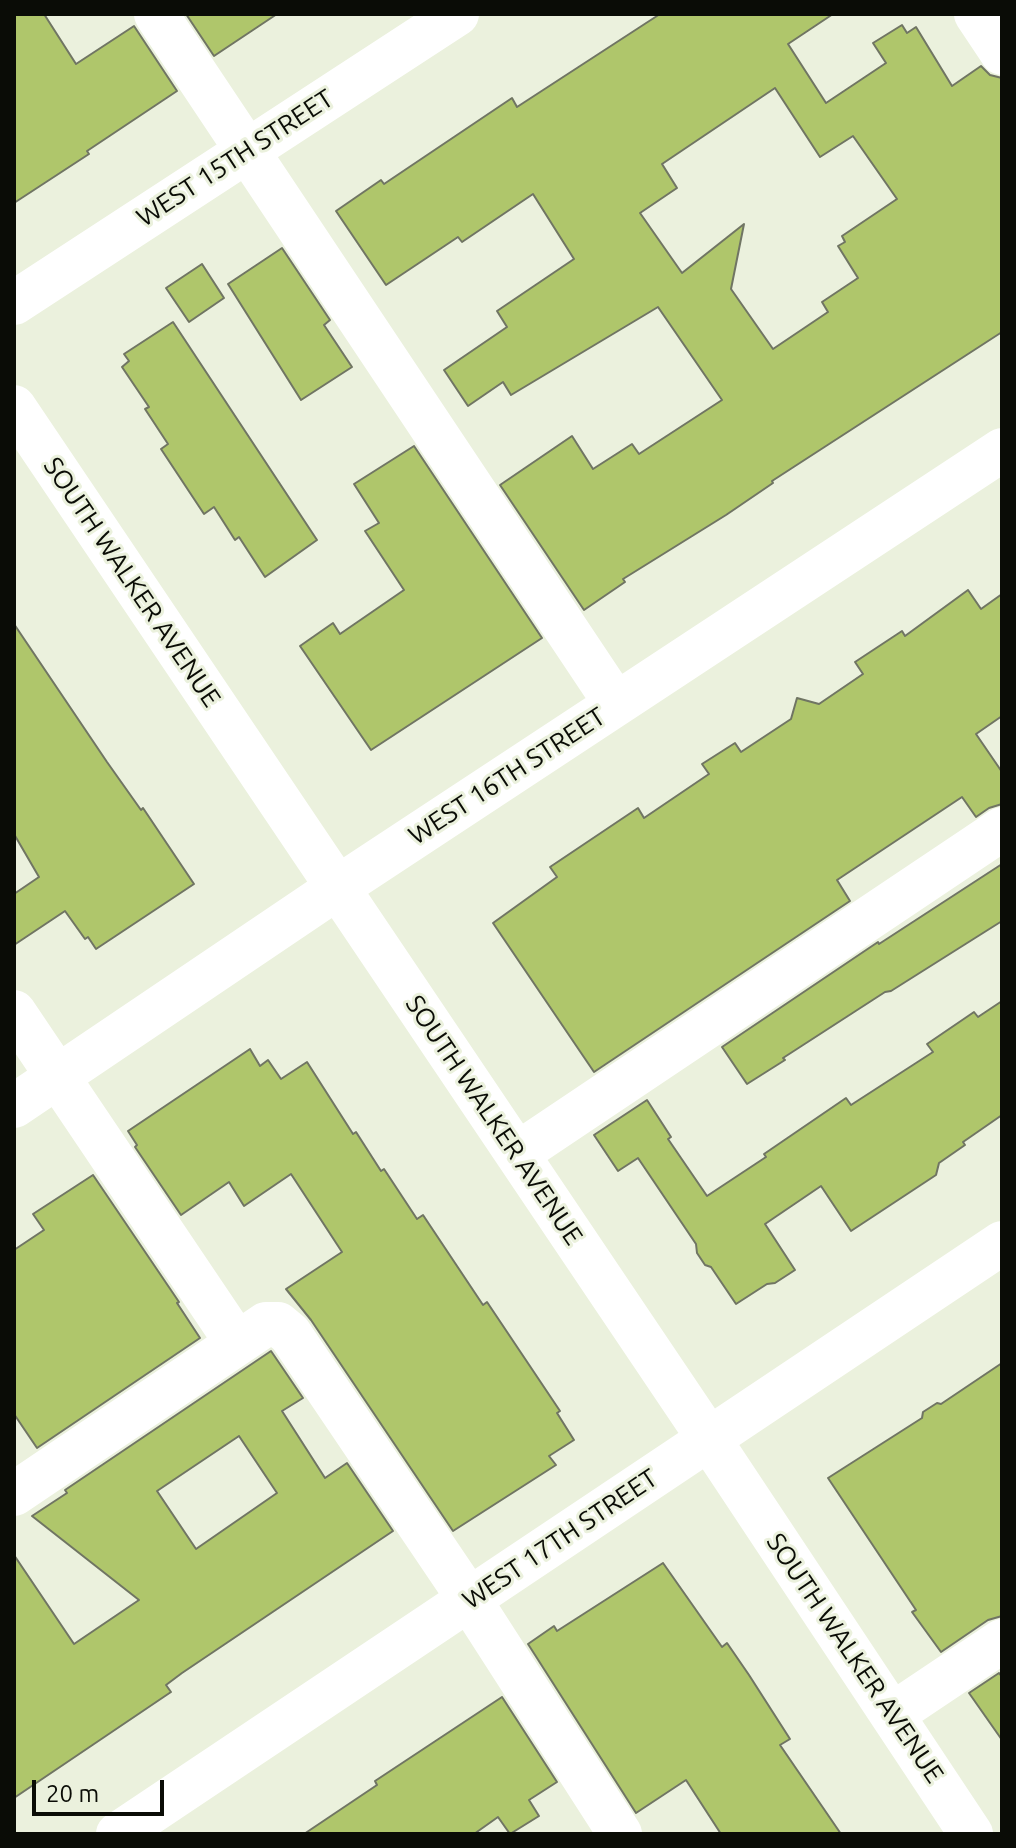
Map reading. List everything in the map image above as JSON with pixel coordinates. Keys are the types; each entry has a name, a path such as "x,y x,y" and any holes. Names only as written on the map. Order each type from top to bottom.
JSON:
{"street":[{"path":"156,14 616,704"},
{"name":"WEST 15TH STREET","path":"14,303 457,14"},
{"path":"976,14 1002,53"},
{"name":"SOUTH WALKER AVENUE","path":"14,407 709,1439 971,1834"},
{"name":"WEST 16TH STREET","path":"14,1106 337,888 1002,450"},
{"path":"517,1154 1002,829"},
{"path":"14,1012 237,1343"},
{"name":"WEST 17TH STREET","path":"118,1834 1002,1243"},
{"path":"14,1494 266,1324 278,1324 290,1334 469,1599 620,1834"},
{"path":"893,1714 1002,1641"}],"building":[{"path":"14,14 44,14 76,64 134,26 177,91 14,203"},
{"path":"186,14 277,14 214,56"},
{"path":"660,14 833,14 788,44 826,103 886,63 873,43 902,25 907,33 916,27 952,86 981,66 990,75 1002,78 1002,332 772,481 726,515 623,579 625,582 584,610 500,485 572,436 593,469 632,444 639,454 722,400 658,307 511,395 503,382 468,406 444,370 507,327 497,311 574,259 533,194 462,242 458,237 386,285 336,211 381,180 384,184 512,98 517,107","holes":["775,88 820,157 853,136 897,199 842,236 845,242 838,246 858,278 822,302 828,312 773,349 731,289 744,224 682,273 640,213 677,188 662,164"]},
{"path":"282,248 330,320 324,325 352,367 301,400 228,284"},
{"path":"202,264 224,298 189,322 166,288"},
{"path":"173,322 317,540 265,577 239,537 235,540 214,507 204,514 161,449 168,444 145,409 149,407 122,367 129,361 124,354"},
{"path":"414,446 542,638 371,750 300,646 333,623 340,634 404,590 365,531 379,523 354,484"},
{"path":"968,590 981,609 1002,594 1002,716 976,734 1002,772 1002,804 976,817 962,797 837,880 850,901 594,1072 493,923 557,877 550,867 638,808 644,818 709,774 702,764 735,743 741,752 791,719 797,698 819,704 863,674 855,662 902,631 905,636"},
{"path":"14,624 194,884 96,949 65,911 14,945 14,894 39,877 14,834"},
{"path":"1002,864 1002,921 885,992 747,1084 722,1047 878,942"},
{"path":"1002,1001 1002,1115 939,1163 936,1175 851,1231 821,1186 765,1224 795,1270 736,1304 711,1267 705,1265 697,1253 696,1244 638,1158 618,1171 594,1135 647,1100 671,1137 668,1139 707,1196 846,1098 851,1105 933,1052 927,1044 974,1012 978,1017"},
{"path":"250,1049 260,1066 268,1060 281,1079 307,1062 353,1134 356,1132 381,1171 384,1169 417,1219 423,1215 483,1305 487,1302 560,1411 557,1413 574,1440 549,1456 556,1465 453,1531 311,1320 286,1289 342,1252 291,1174 244,1206 229,1182 181,1215 135,1147 137,1145 128,1131"},
{"path":"93,1175 200,1338 37,1448 14,1414 14,1250 44,1230 33,1214"},
{"path":"271,1351 303,1398 282,1411 325,1478 347,1463 393,1531 182,1673 166,1685 171,1692 14,1798 14,1555 74,1644 139,1600 32,1516 67,1493 65,1490","holes":["239,1436 277,1493 196,1549 157,1491"]},
{"path":"1002,1363 1002,1616 988,1620 941,1652 912,1612 916,1610 828,1478 922,1418 923,1412 937,1403 941,1404"},
{"path":"663,1563 722,1647 727,1643 749,1675 790,1739 780,1745 841,1834 721,1834 686,1780 636,1813 528,1644 554,1626 557,1631"},
{"path":"999,1673 1002,1677 1002,1740 969,1693"},
{"path":"502,1697 557,1782 529,1800 539,1816 510,1834 498,1817 474,1834 304,1834 377,1785 375,1781"}]}
